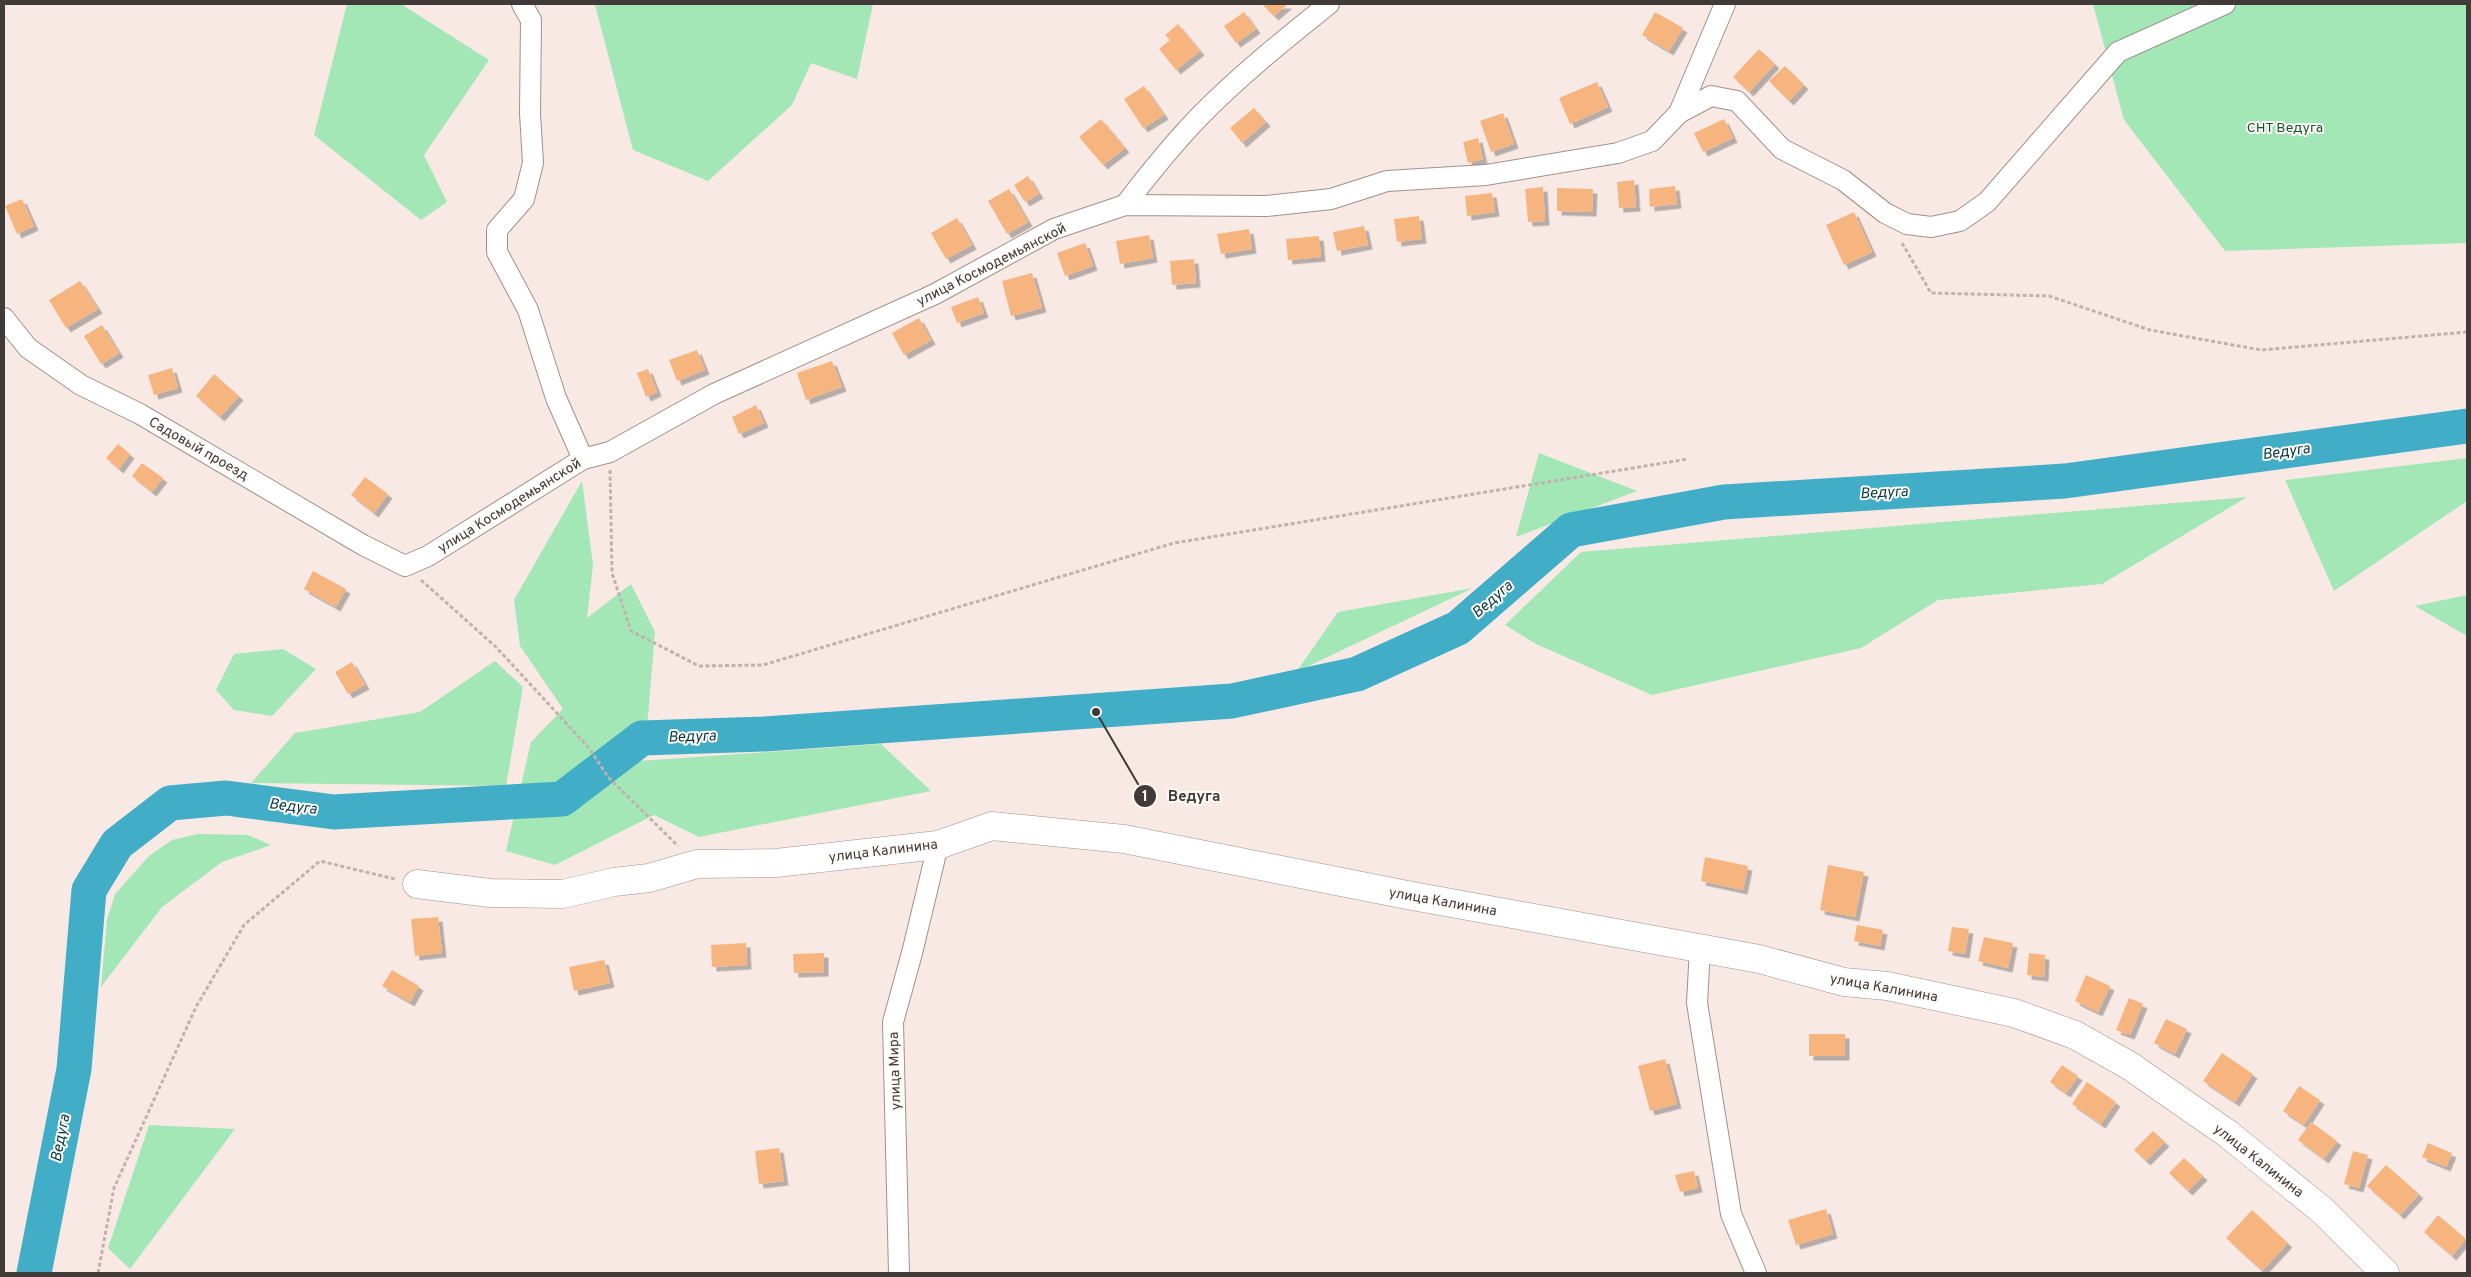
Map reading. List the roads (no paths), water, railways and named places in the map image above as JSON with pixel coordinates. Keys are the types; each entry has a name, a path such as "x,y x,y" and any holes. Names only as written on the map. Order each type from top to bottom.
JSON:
{"street":[{"path":"522,4 530,20 532,164 524,199 497,230 497,252 528,310 556,398 583,459"},
{"path":"1125,205 1151,171 1200,117 1275,47 1329,4"},
{"path":"1679,113 1725,4"},
{"path":"1679,113 1711,96 1737,101 1782,149 1843,180 1885,213 1907,224 1931,226 1960,221 1987,202 2118,52 2225,4"},
{"name":"улица Космодемьянской","path":"405,566 428,556 583,459 610,452 714,394 935,294 1054,229 1125,205 1266,206 1331,199 1387,181 1486,175 1618,153 1652,141 1679,113"},
{"name":"Садовый проезд","path":"4,318 28,348 80,385 140,414 364,545 405,566"},
{"name":"улица Калинина","path":"417,884 490,893 563,894 614,882 649,878 697,864 776,863 938,845 992,826 1124,839 1407,895 1760,958 1844,982 1887,986 2014,1013 2075,1035 2130,1066 2228,1134 2323,1211 2385,1273"},
{"name":"улица Мира","path":"899,1273 893,1022 938,845"},
{"path":"1700,948 1697,1003 1731,1214 1756,1273"}],"waterway":[{"name":"Ведуга","path":"34,1273 74,1069 89,890 117,844 170,803 226,798 334,812 562,799 642,738 765,734 1232,701 1357,674 1458,628 1571,530 1724,502 2065,481 2467,426"}],"place":[{"name":"Ведуга","path":"1096,712"}],"park label":[{"name":"СНТ Ведуга","path":"2285,127"}]}
